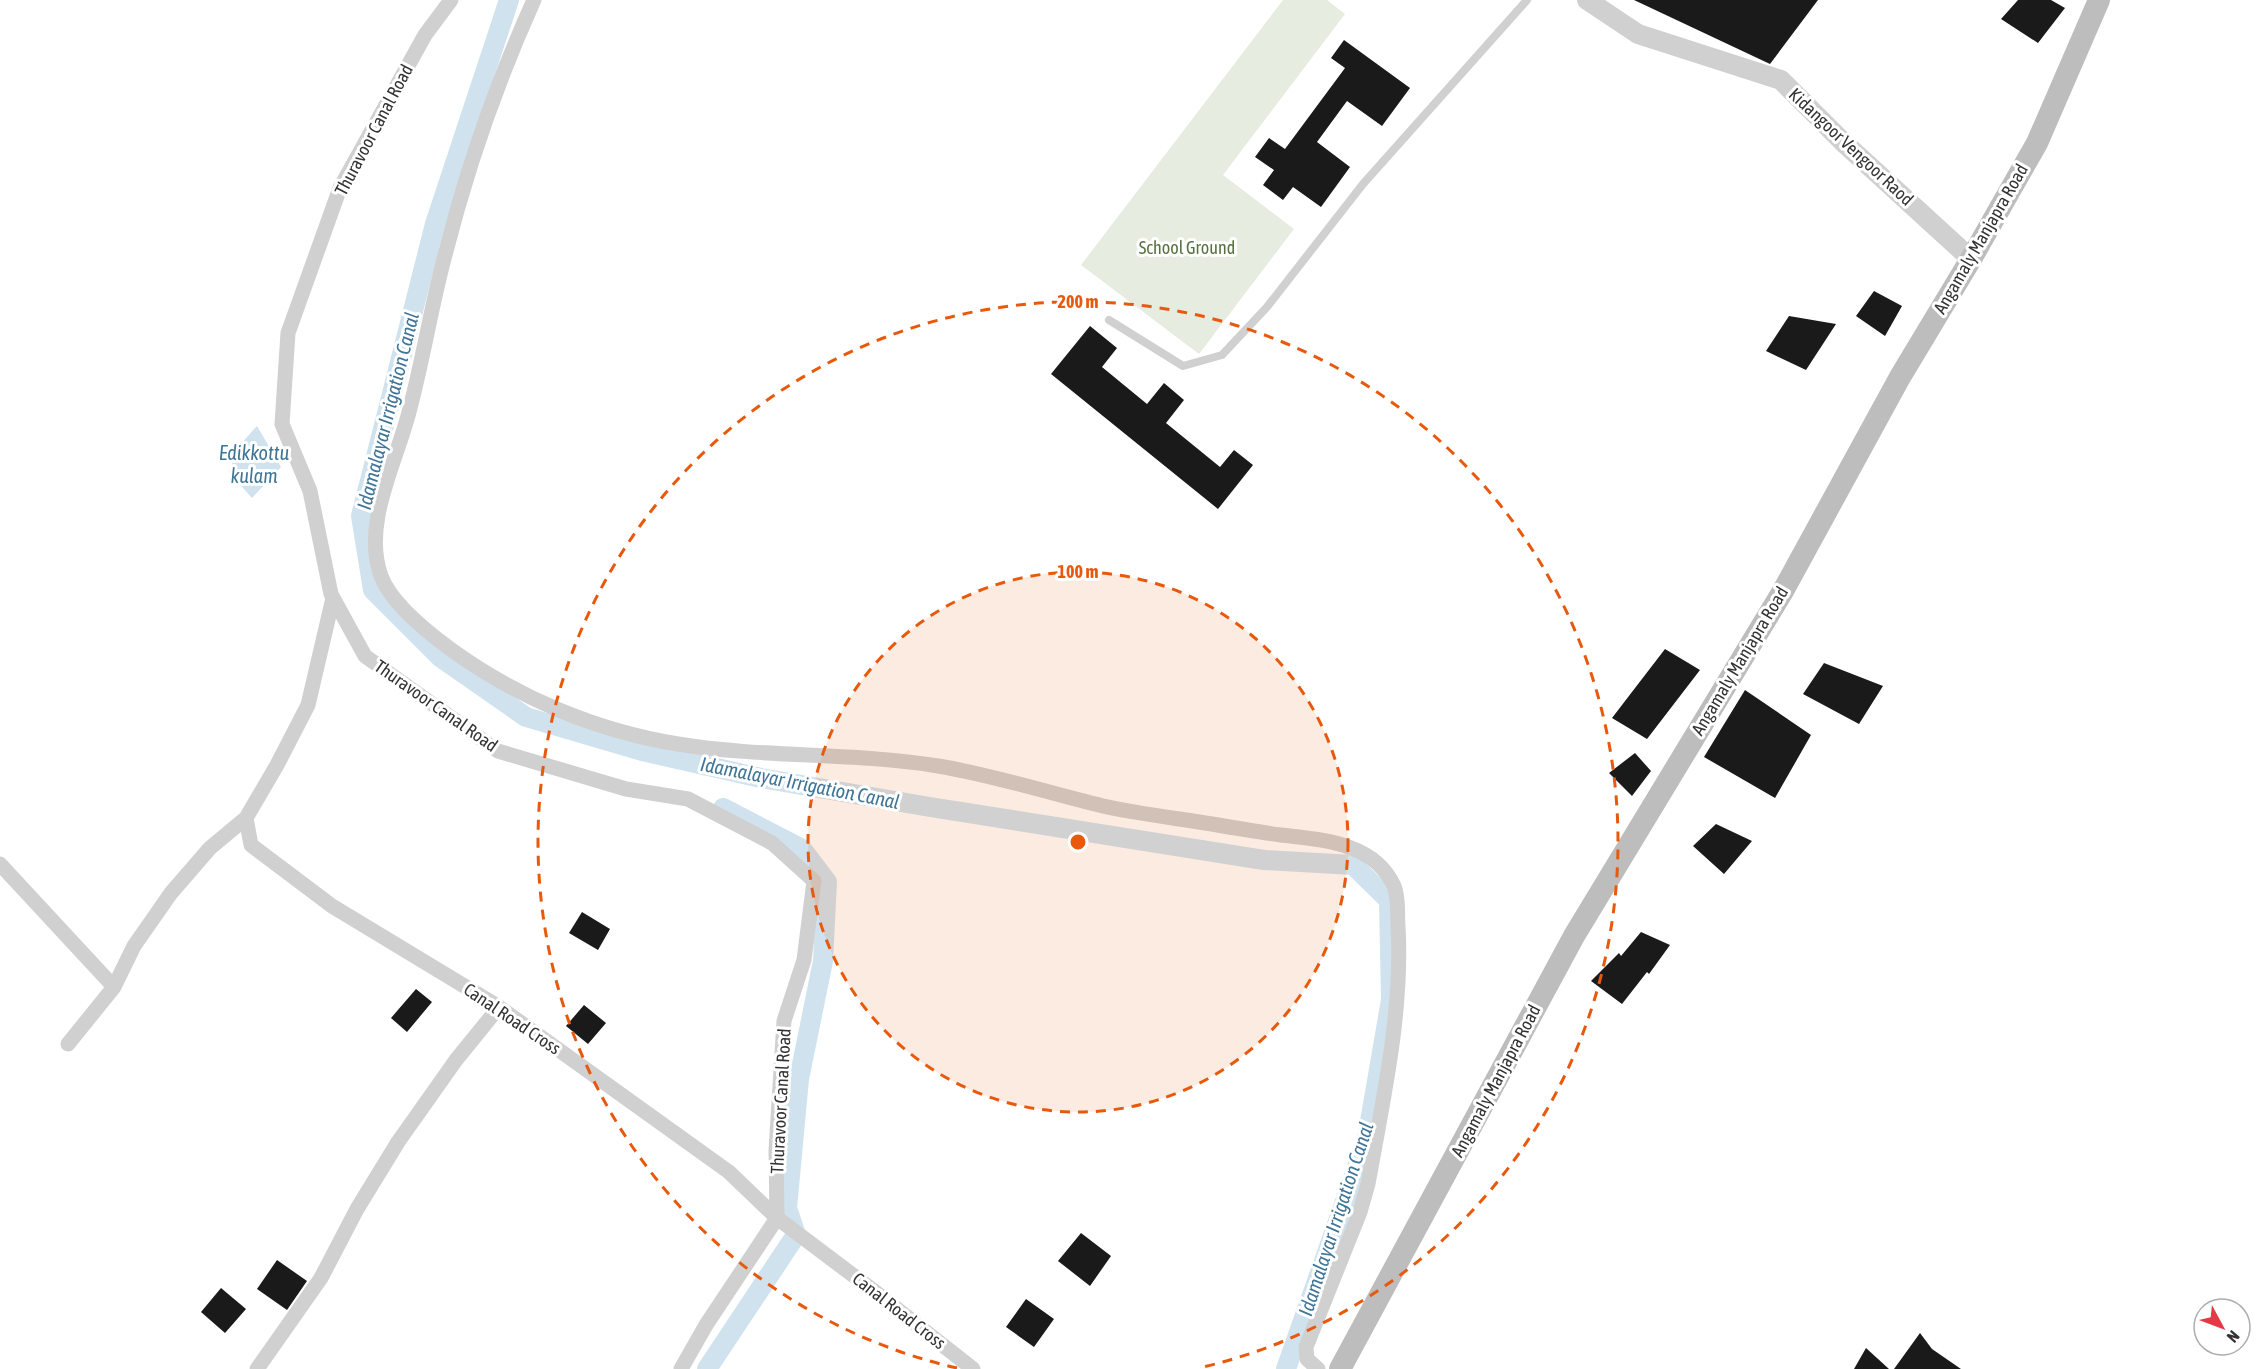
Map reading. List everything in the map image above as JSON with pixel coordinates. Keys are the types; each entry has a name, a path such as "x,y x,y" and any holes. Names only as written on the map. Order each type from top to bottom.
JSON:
{"main road":[{"name":"Angamaly Manjapra Road","path":"1340,1369 1575,936 1783,591 1900,377 1971,259 2037,142 2099,0"}],"street":[{"name":"Thuravoor Canal Road","path":"451,0 426,35 340,188 288,333 282,424 310,491 333,598 365,656 498,752 626,789 688,799 772,843 814,881 804,960 784,1022 776,1151 777,1218"},
{"path":"534,0 475,154 444,259 408,418 375,526 375,552 382,581 393,598 441,642 469,662 537,699 593,724 676,744 931,765 984,774 1138,813 1279,835 1321,838 1341,843 1367,856 1383,870 1396,890 1399,988 1368,1184 1360,1212 1306,1347 1307,1359 1318,1369"},
{"name":"Kidangoor Vengoor Raod","path":"1587,0 1638,34 1781,80 1843,142 1971,259"},
{"path":"68,1044 114,987 134,946 171,893 210,848 246,818 308,705 333,598"},
{"name":"Canal Road Cross","path":"246,818 251,845 332,906 499,1007 729,1173 777,1218 973,1369"},
{"path":"0,864 114,987"},
{"path":"257,1369 321,1278 357,1209 398,1142 456,1060 499,1007"},
{"path":"681,1369 706,1325 777,1218"}],"lane":[{"path":"1109,320 1183,366 1222,355 1267,307 1363,184 1527,0"}],"green space":[{"name":"School Ground","path":"1283,0 1327,0 1345,14 1223,175 1294,229 1199,354 1081,265"}],"water":[{"name":"Edikkottu kulam","path":"257,426 281,467 252,498 229,472 239,446"}],"building":[{"path":"1634,0 1818,0 1770,64"},
{"path":"2018,0 2051,0 2065,8 2038,43 2001,19"},
{"path":"1344,40 1410,88 1382,126 1347,101 1317,142 1350,167 1321,207 1293,187 1283,200 1263,185 1274,170 1255,157 1269,138 1285,149 1345,68 1331,58"},
{"path":"1874,291 1902,306 1885,336 1856,316"},
{"path":"1789,316 1836,324 1806,370 1766,351"},
{"path":"1090,326 1117,348 1102,367 1147,404 1164,383 1184,400 1166,423 1220,467 1234,450 1253,465 1218,509 1051,374"},
{"path":"1665,649 1700,670 1647,739 1612,718"},
{"path":"1824,663 1883,686 1859,724 1803,694"},
{"path":"1745,690 1811,735 1775,798 1704,757"},
{"path":"1635,753 1651,771 1632,796 1609,773"},
{"path":"1716,824 1752,841 1724,874 1693,846"},
{"path":"582,912 610,929 598,950 569,933"},
{"path":"1641,932 1670,945 1649,974 1647,972 1622,1004 1591,981 1619,953 1621,956"},
{"path":"416,989 432,1002 407,1032 391,1018"},
{"path":"584,1005 606,1023 588,1044 566,1026"},
{"path":"1081,1233 1111,1256 1090,1286 1058,1261"},
{"path":"277,1260 307,1281 287,1310 257,1289"},
{"path":"221,1288 246,1309 225,1333 201,1312"},
{"path":"1026,1299 1054,1319 1034,1347 1006,1327"},
{"path":"1920,1333 1932,1349 1961,1369 1894,1369"},
{"path":"1866,1348 1889,1369 1854,1369"}],"waterway":[{"name":"Idamalayar Irrigation Canal","path":"509,0 435,224 361,516 373,590 440,657 526,717 642,751 761,778 930,807 1264,860 1353,865 1389,900 1391,1000 1367,1139 1286,1369"},
{"path":"707,1369 796,1235 787,1208 799,1079 823,961 827,882 802,849 723,808"}]}
